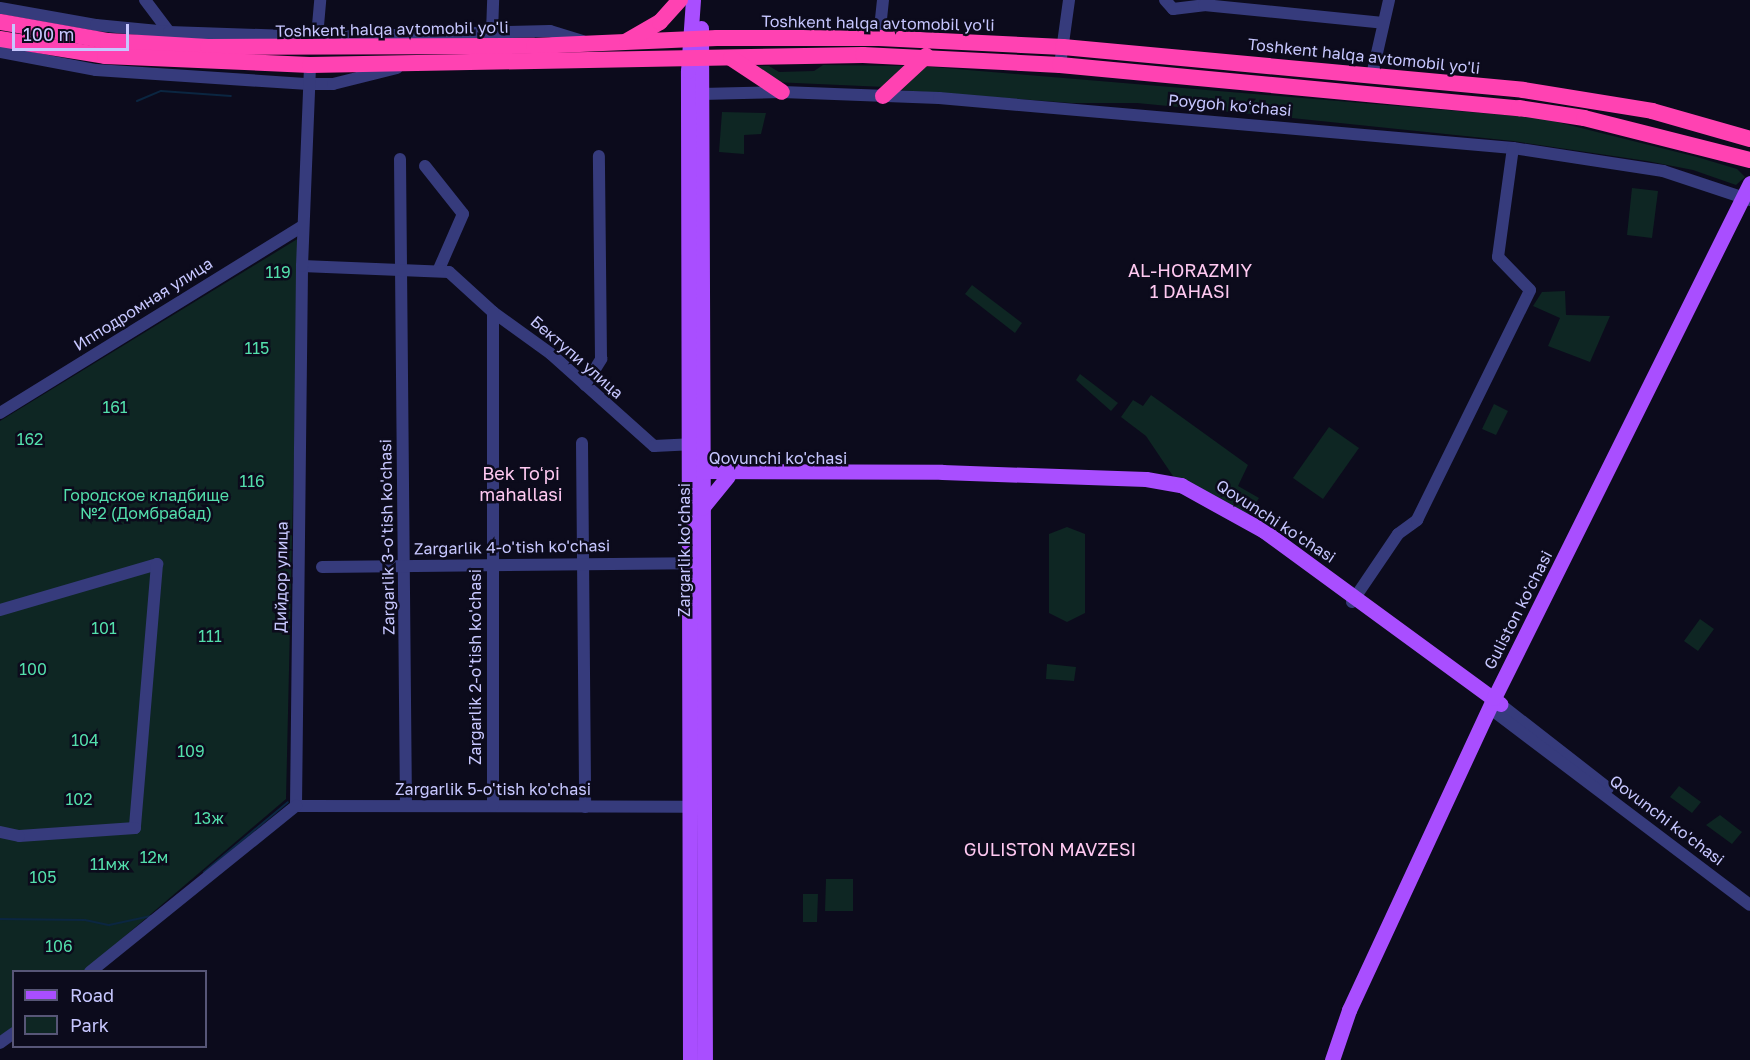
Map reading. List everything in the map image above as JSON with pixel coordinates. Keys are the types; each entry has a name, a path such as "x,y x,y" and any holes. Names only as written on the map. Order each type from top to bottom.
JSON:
{"highway":[{"path":"622,43 660,22 680,0"},
{"name":"Toshkent halqa avtomobil yo'li","path":"0,22 19,35 105,56 534,46 696,39 879,38 1063,47 1371,75 1589,99 1652,111 1750,139"},
{"path":"196,34 208,47"},
{"name":"Toshkent halqa avtomobil yo'li","path":"0,39 19,35 208,47 312,50 405,66 730,57 927,56 1060,65 1519,108 1584,118 1750,160"},
{"path":"534,46 536,64"},
{"path":"883,96 927,56"},
{"path":"730,57 782,92"},
{"path":"1584,118 1589,99"}],"main road":[{"path":"693,0 696,39"},
{"path":"696,39 700,0"},
{"name":"Zargarlik ko'chasi","path":"696,39 694,58 695,444 702,508 696,563"},
{"name":"Zargarlik ko'chasi","path":"694,58 701,94 695,444"},
{"name":"Guliston ko'chasi","path":"1332,1060 1349,1010 1495,706 1749,197"},
{"name":"Zargarlik ko'chasi","path":"690,1060 697,880 698,472"},
{"name":"Qovunchi ko'chasi","path":"698,472 728,476 1036,481 1167,490 1201,502 1260,536 1354,599"},
{"name":"Qovunchi ko'chasi","path":"698,472 942,472 1166,481 1213,499 1354,599 1495,706"},
{"path":"702,508 728,476"},
{"name":"Guliston ko'chasi","path":"1340,1060 1357,1012 1495,706"},
{"name":"Zargarlik ko'chasi","path":"697,880 705,1060"}],"street":[{"path":"145,0 169,32"},
{"name":"Дийдор улица","path":"296,806 303,226 309,84 320,0"},
{"path":"492,33 493,0"},
{"path":"879,38 883,0"},
{"path":"1060,65 1069,0"},
{"path":"1165,0 1173,9 1219,3 1383,24"},
{"path":"1371,75 1389,0"},
{"path":"0,8 96,25 196,34 312,50 492,33 550,32 595,44"},
{"path":"0,52 96,70 309,84 333,84 405,66"},
{"name":"Poygoh koʻchasi","path":"701,94 782,92 883,96 1188,117 1514,148 1664,171 1749,197"},
{"path":"1354,599 1398,534 1417,520 1530,290 1498,257 1514,148"},
{"path":"585,385 601,359 599,156"},
{"name":"Zargarlik 3-o'tish ko'chasi","path":"400,159 406,805"},
{"path":"302,266 401,270 439,269 463,214 425,166"},
{"name":"Ипподромная улица","path":"0,413 303,226"},
{"name":"Бектупи улица","path":"439,269 449,272 493,312 551,354 654,446 695,444"},
{"name":"Zargarlik 2-o'tish ko'chasi","path":"493,312 491,566 493,806"},
{"path":"582,444 585,807"},
{"name":"Zargarlik 4-o'tish ko'chasi","path":"322,567 696,563"},
{"path":"0,610 157,564 135,828 19,836 0,832"},
{"name":"Qovunchi ko'chasi","path":"1495,706 1750,895"},
{"name":"Qovunchi ko'chasi","path":"1495,706 1750,905"},
{"path":"92,970 296,806"},
{"name":"Zargarlik 5-o'tish ko'chasi","path":"296,806 697,807"}],"green space":[{"path":"823,65 906,66 885,87 773,82 754,66 769,66 779,72 814,71"},
{"path":"921,66 1541,118 1697,157 1737,169 1745,177 1736,185 1693,170 1647,161 1513,141 1282,117 1137,103 1071,103 900,90"},
{"path":"722,112 766,113 761,134 744,135 744,154 719,152"},
{"path":"1632,188 1658,191 1652,238 1627,235"},
{"name":"Городское кладбище №2 (Домбрабад)","path":"299,238 286,799 85,970 12,970 12,1029 0,1038 0,421"},
{"path":"972,285 1022,323 1015,333 965,294"},
{"path":"1565,291 1566,315 1610,316 1590,362 1548,346 1560,318 1533,306 1542,292"},
{"path":"1080,374 1118,403 1111,411 1076,380"},
{"path":"1151,395 1248,465 1238,486 1259,498 1248,515 1175,479 1146,436 1121,417 1133,400 1143,406"},
{"path":"1494,404 1508,411 1496,435 1482,429"},
{"path":"1329,427 1359,448 1323,499 1293,478"},
{"path":"1067,527 1085,534 1085,613 1067,622 1049,613 1049,534"},
{"path":"1700,619 1714,629 1698,651 1684,641"},
{"path":"1047,664 1076,667 1074,681 1046,679"},
{"path":"1679,786 1701,802 1692,813 1670,797"},
{"path":"1720,815 1742,832 1732,844 1706,825"},
{"path":"826,879 853,879 853,911 825,911"},
{"path":"803,894 818,894 817,922 803,922"}],"waterway":[{"path":"137,101 161,91 231,96"},
{"path":"204,872 288,802"},
{"path":"0,919 85,920 109,925 151,916"}],"district":[{"name":"AL-HORAZMIY 1 DAHASI","path":"1190,281"},
{"name":"Bek Toʻpi mahallasi","path":"521,484"},
{"name":"GULISTON MAVZESI","path":"1050,849"}],"park label":[{"name":"119","path":"278,272"},
{"name":"115","path":"257,348"},
{"name":"161","path":"115,407"},
{"name":"162","path":"30,439"},
{"name":"116","path":"252,481"},
{"name":"101","path":"104,628"},
{"name":"111","path":"210,636"},
{"name":"100","path":"33,669"},
{"name":"104","path":"85,740"},
{"name":"109","path":"191,751"},
{"name":"102","path":"79,799"},
{"name":"13ж","path":"209,818"},
{"name":"12м","path":"154,857"},
{"name":"11мж","path":"110,864"},
{"name":"105","path":"43,877"},
{"name":"106","path":"59,946"}]}
